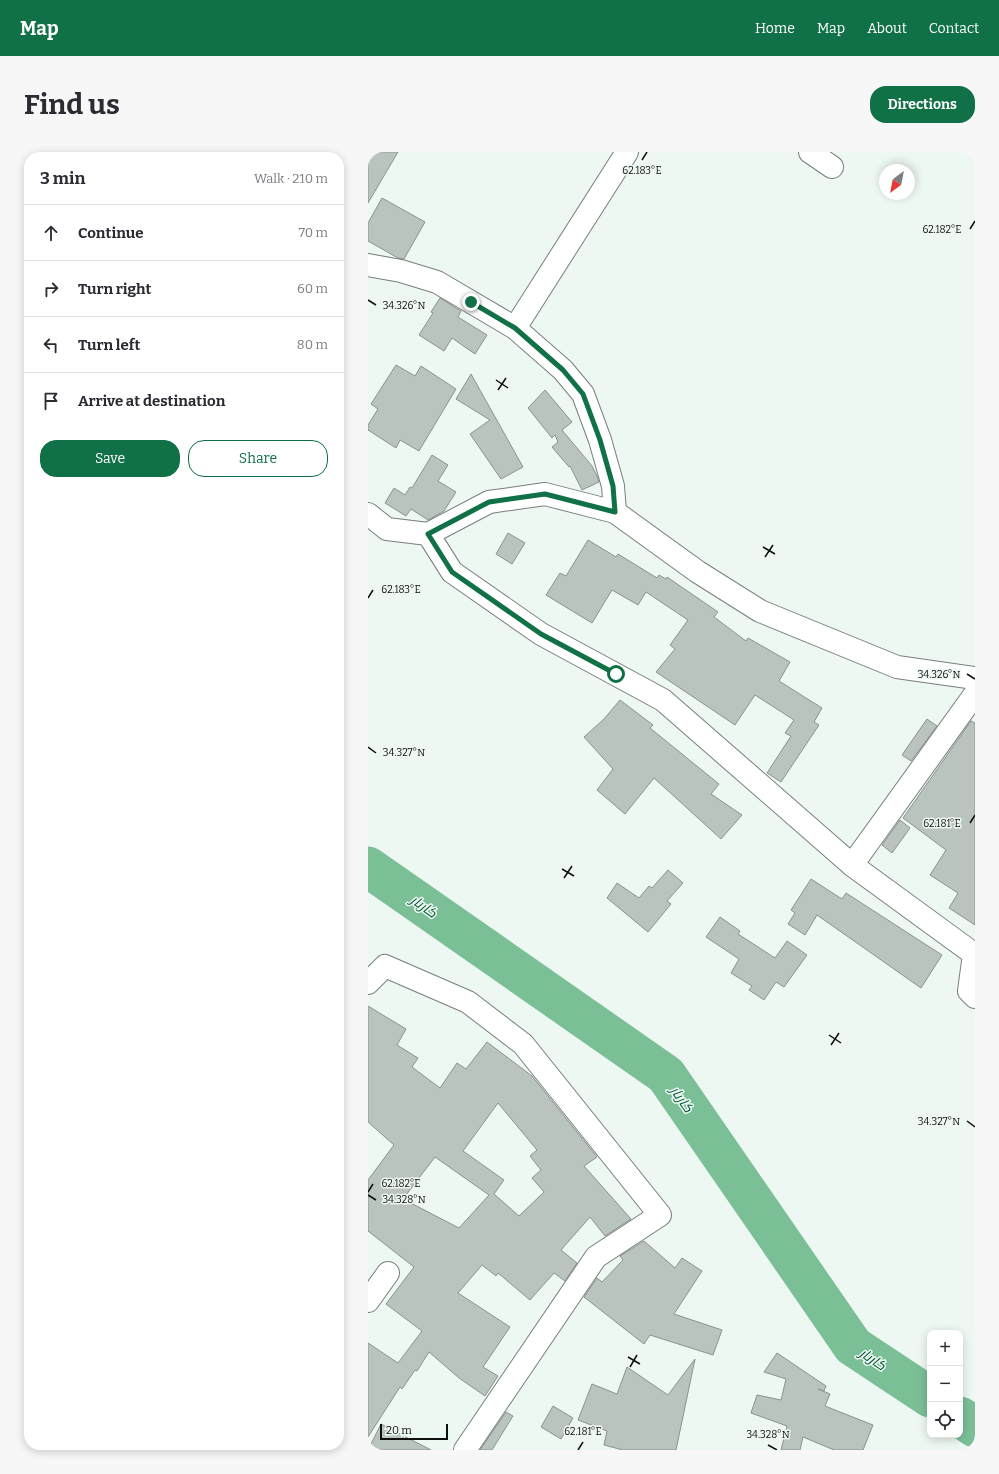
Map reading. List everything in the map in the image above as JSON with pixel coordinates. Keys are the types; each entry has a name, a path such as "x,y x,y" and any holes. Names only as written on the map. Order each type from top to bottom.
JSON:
{"street":[{"path":"515,328 627,152"},
{"path":"810,152 832,167"},
{"path":"368,265 401,271 437,282 515,328 563,370 583,394 600,440 613,486 615,512"},
{"path":"368,514 387,529 428,534 489,502 545,494 615,512 698,572 760,611 897,667 975,678"},
{"path":"428,534 452,572 541,634 663,700 852,865 974,952 969,991 975,997"},
{"path":"852,865 975,694"},
{"path":"368,983 385,966 468,1002 523,1044 660,1215 596,1257 465,1450"},
{"path":"368,1301 388,1273"}],"building":[{"path":"368,152 398,152 368,203"},
{"path":"382,198 425,222 404,259 398,258 368,241 368,223"},
{"path":"440,298 461,311 458,317 487,335 475,354 452,338 444,351 419,335 433,313 431,312"},
{"path":"396,365 415,376 421,366 456,389 419,451 400,440 396,448 368,430 368,425 378,409 371,404"},
{"path":"471,374 523,467 501,479 470,434 490,420 456,399"},
{"path":"545,390 572,422 562,430 592,466 599,482 582,490 570,466 569,467 552,447 558,442 555,435 552,438 528,408"},
{"path":"432,455 448,465 438,481 456,492 444,511 428,520 411,509 406,516 385,503 394,488 405,495 410,487 412,488"},
{"path":"508,533 525,543 512,564 496,554"},
{"path":"588,540 616,557 618,554 657,578 659,575 666,579 667,577 718,612 714,617 746,641 748,638 790,662 779,681 822,708 814,722 819,725 781,782 767,773 791,736 785,733 794,720 755,695 735,725 656,672 675,649 670,645 688,620 646,592 638,605 612,590 592,623 546,595 560,573 566,576"},
{"path":"620,700 653,725 650,728 719,784 711,794 742,815 721,839 654,778 625,814 597,790 613,769 584,737 604,719"},
{"path":"927,719 937,726 911,761 902,755"},
{"path":"971,721 975,723 975,925 949,908 958,893 930,875 946,850 903,818"},
{"path":"900,820 910,828 892,853 882,845"},
{"path":"668,870 683,883 667,901 671,904 648,932 607,898 617,883 639,898 649,886 652,888"},
{"path":"811,879 842,899 846,893 942,955 921,988 817,915 805,935 788,924 795,913 791,910"},
{"path":"720,917 740,931 738,934 775,958 787,941 807,955 784,987 776,982 764,1000 749,990 752,986 731,973 739,959 706,937"},
{"path":"368,1006 406,1029 397,1045 418,1058 412,1067 440,1088 457,1063 466,1069 487,1042 532,1076 597,1157 584,1166 631,1219 605,1236 590,1217 561,1250 577,1263 565,1281 554,1273 530,1300 498,1273 496,1276 482,1265 458,1293 510,1327 483,1367 498,1376 485,1396 459,1378 429,1352 417,1371 415,1370 402,1389 400,1387 368,1437 368,1343 398,1363 422,1331 386,1304 414,1267 368,1231 368,1180 394,1145 368,1122","holes":["498,1103 537,1150 530,1156 541,1170 532,1178 544,1192 519,1216 494,1194 504,1180 463,1151","435,1157 489,1195 459,1228 403,1199"]},
{"path":"644,1241 675,1268 682,1258 702,1271 674,1314 722,1330 713,1355 650,1335 644,1344 584,1297 597,1278 602,1282 623,1260 620,1256"},
{"path":"777,1353 826,1386 824,1391 818,1389 830,1394 825,1406 873,1425 863,1450 834,1450 803,1437 800,1450 781,1450 787,1426 751,1413 757,1395 781,1400 786,1379 764,1372"},
{"path":"695,1359 676,1450 623,1450 604,1445 607,1431 578,1420 592,1384 617,1394 627,1367 668,1395"},
{"path":"553,1406 573,1418 561,1439 541,1427"},
{"path":"506,1412 513,1416 492,1450 480,1450"},
{"path":"381,1424 431,1450 368,1450"}],"waterway":[{"name":"کاربار","path":"368,867 666,1075 853,1346 927,1395"},
{"name":"کاربار","path":"963,1419 975,1427"}],"route":[{"path":"471,302 515,328 563,370 583,394 600,440 613,486 615,512 545,494 489,502 428,534 452,572 541,634 616,674"}]}
